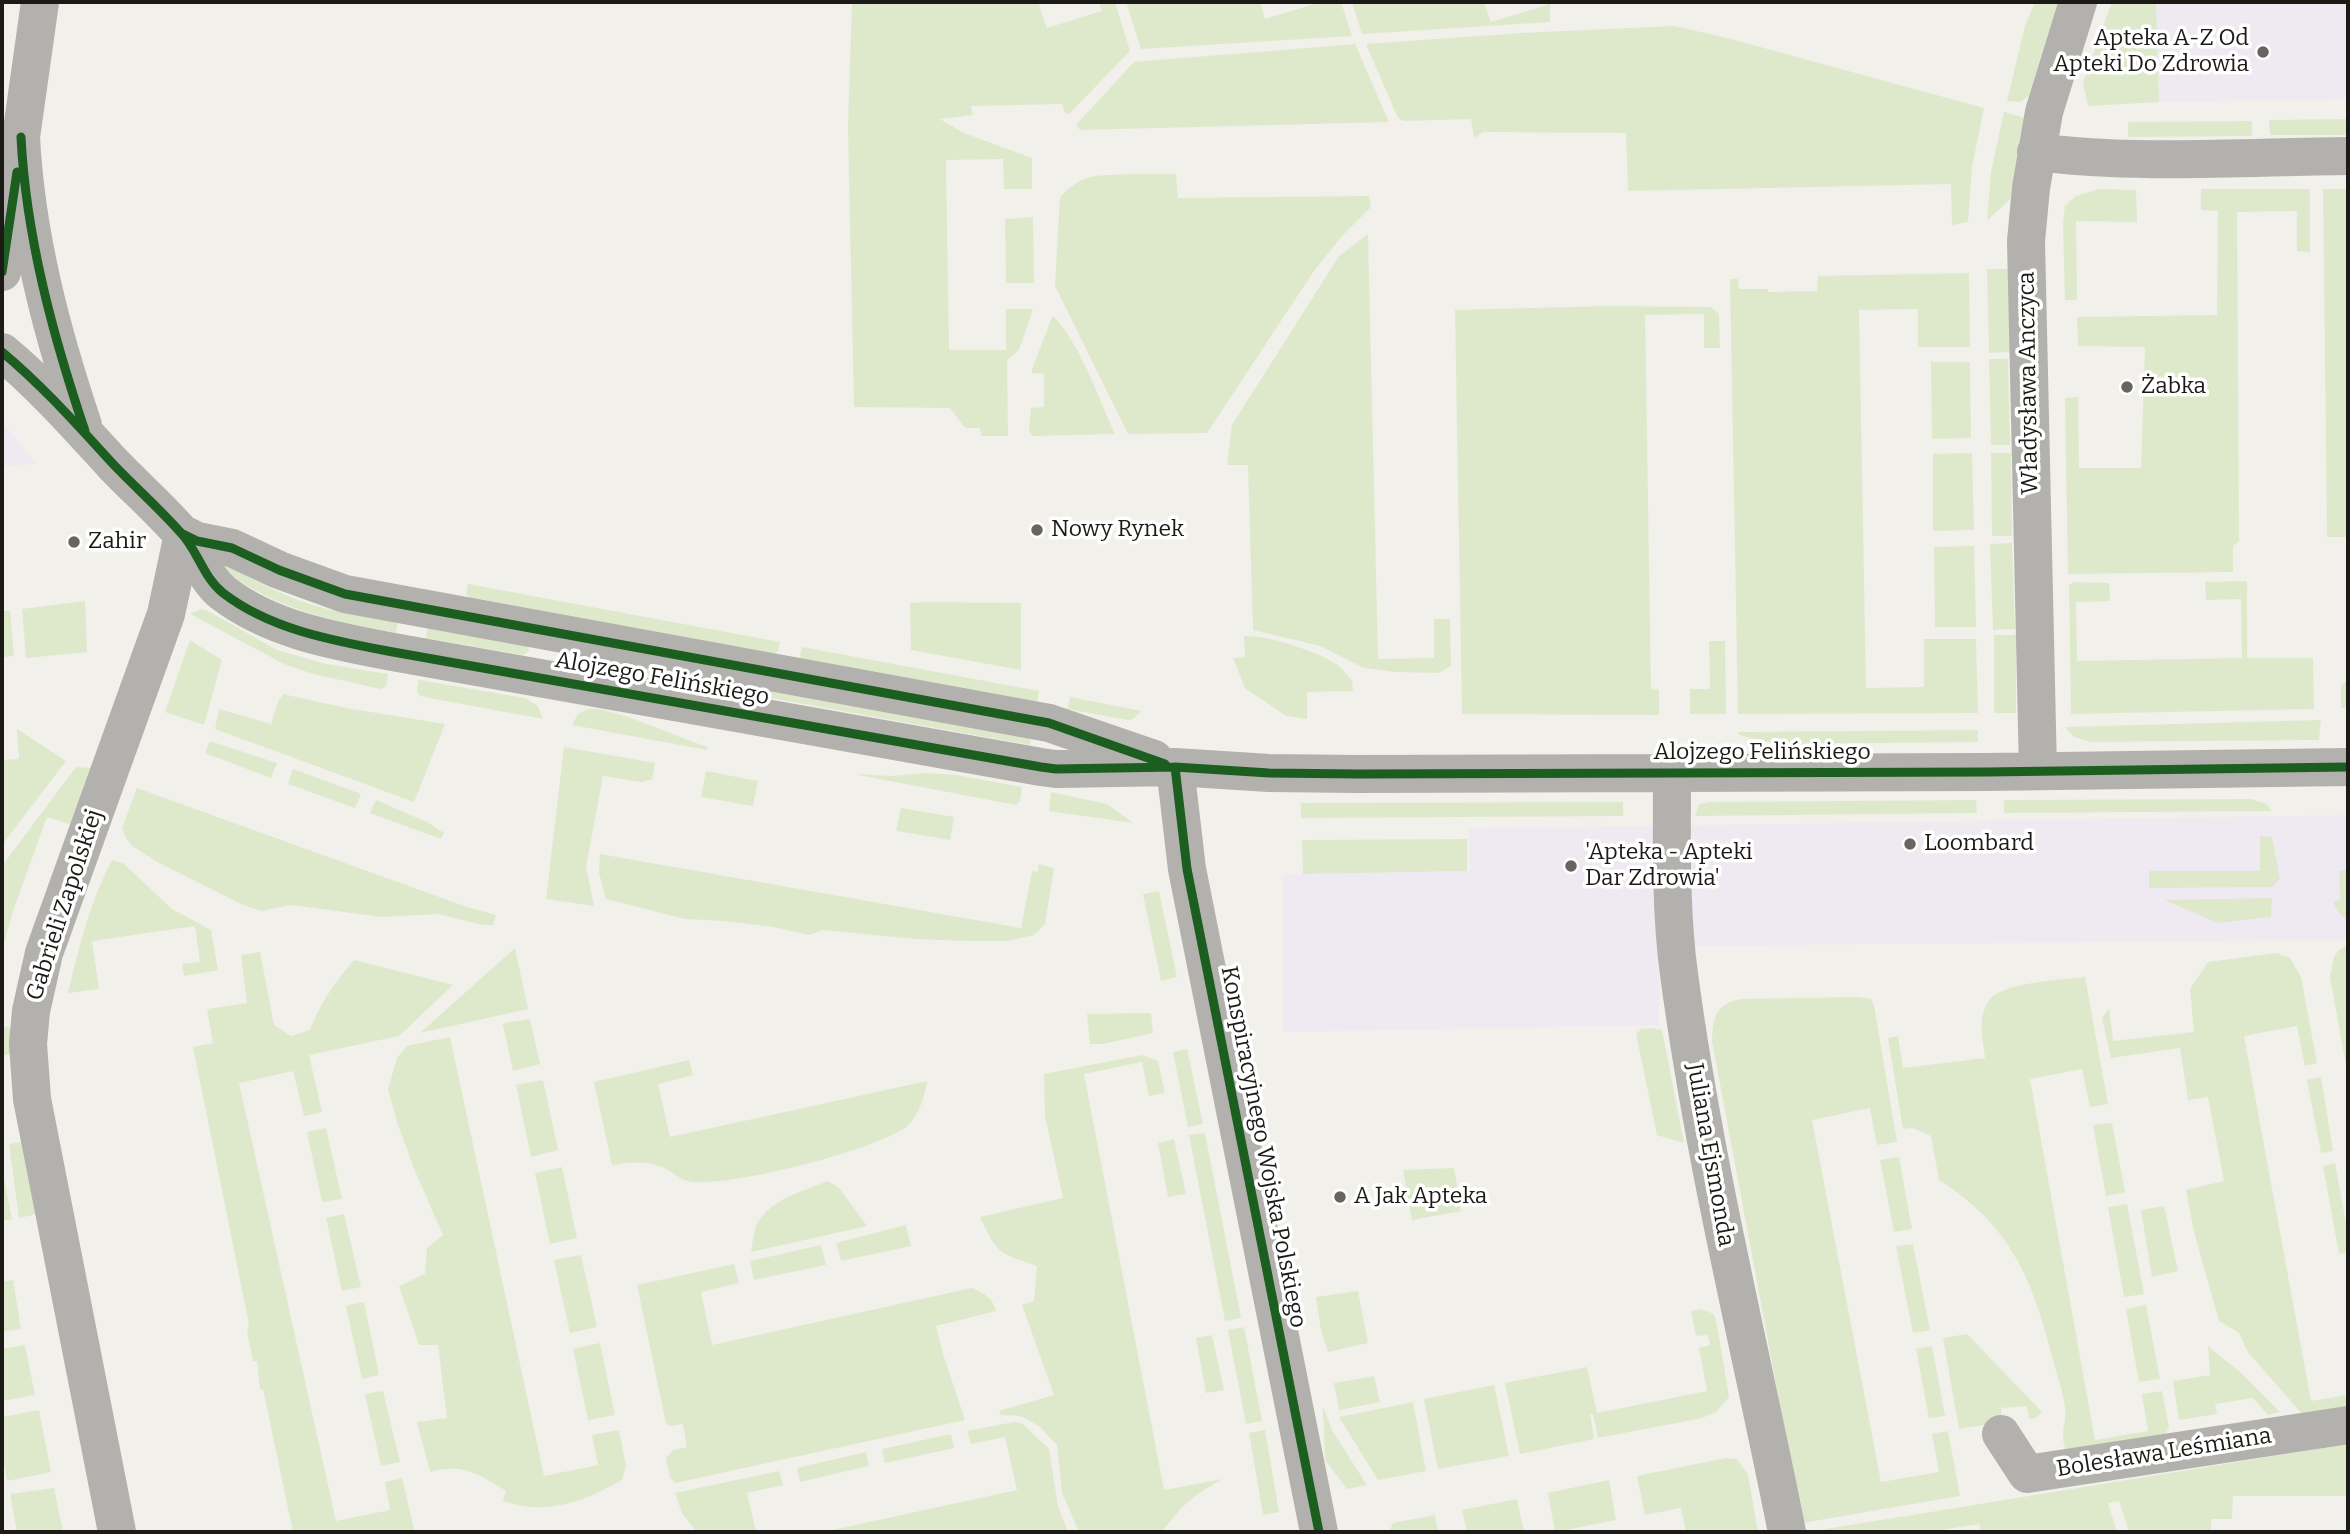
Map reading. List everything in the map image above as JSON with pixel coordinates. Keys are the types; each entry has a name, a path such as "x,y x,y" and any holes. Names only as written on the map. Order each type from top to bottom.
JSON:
{"street":[{"path":"2,272 40,2"},
{"name":"Władysława Anczyca","path":"2038,771 2026,241 2036,152 2044,112 2078,2"},
{"path":"2,176 21,137"},
{"path":"21,137 28,208 41,279 65,371 86,436"},
{"path":"2036,152 2066,156 2170,159 2348,156"},
{"name":"Alojzego Felińskiego","path":"2,352 38,385 183,534 197,541 232,548 279,570 345,594 1049,723 1175,767 1298,774 2348,767"},
{"name":"Gabrieli Zapolskiej","path":"117,1532 32,1099 28,1044 31,1011 44,953 166,614 183,534"},
{"name":"Konspiracyjnego Wojska Polskiego","path":"1175,767 1187,869 1319,1532"},
{"name":"Juliana Ejsmonda","path":"1672,772 1678,972 1710,1164 1787,1532"},
{"name":"Bolesława Leśmiana","path":"2000,1434 2027,1474 2348,1424"}],"shaded area":[{"path":"2156,2 2348,2 2348,99 2159,102"},
{"path":"2,421 36,464 2,466"},
{"path":"2348,815 2348,940 1660,946 1659,1025 1283,1032 1283,874 1470,871 1469,829"}],"green space":[{"path":"852,2 1038,2 1047,28 1102,11 1099,2 1115,2 1130,51 1069,114 1065,113 1062,104 971,106 973,115 940,119 964,133 1032,158 1032,189 1004,189 1003,159 946,160 949,350 1006,350 1006,309 1033,309 1019,350 1007,360 1008,436 981,436 980,428 965,428 950,408 854,407 848,127"},
{"path":"1126,2 1260,2 1265,19 1321,2 1341,2 1352,36 1141,49"},
{"path":"1352,2 1484,2 1491,22 1550,2 1550,22 1362,34"},
{"path":"2035,2 2058,3 2029,95 2021,102 2007,101 2025,26"},
{"path":"2112,2 2156,2 2159,102 2088,106 2083,82"},
{"path":"1674,26 1984,108 1972,167 1968,222 1952,225 1951,184 1628,191 1626,133 1483,132 1474,138 1471,119 1403,121 1398,118 1366,44"},
{"path":"1355,44 1389,122 1080,130 1076,125 1134,62"},
{"path":"2004,112 2028,119 2010,199 1987,221 1991,172"},
{"path":"2348,119 2348,135 2270,135 2269,120"},
{"path":"2252,121 2252,136 2128,137 2128,122"},
{"path":"1131,174 1176,174 1178,198 1369,196 1371,207 1342,236 1314,271 1207,433 1128,434 1055,286 1060,197 1084,179"},
{"path":"2099,189 2136,190 2137,222 2076,221 2077,300 2065,300 2065,206 2076,196"},
{"path":"2201,189 2310,189 2310,252 2297,251 2297,211 2237,212 2239,541 2233,546 2233,572 2068,574 2065,398 2078,397 2079,468 2141,468 2145,347 2078,346 2077,317 2217,315 2218,211 2201,210"},
{"path":"2323,189 2348,189 2348,537 2327,537"},
{"path":"1033,217 1034,283 1006,283 1005,219"},
{"path":"1368,234 1378,659 1434,658 1434,619 1450,619 1451,666 1439,673 1364,668 1320,646 1253,630 1248,465 1227,465 1232,425 1339,256"},
{"path":"1987,269 2008,269 2010,352 1989,353"},
{"path":"1969,273 1970,347 1918,347 1918,309 1859,310 1866,688 1924,687 1924,639 1976,639 1978,713 1738,714 1730,279 1738,279 1739,289 1768,289 1768,292 1817,291 1818,276"},
{"path":"1608,306 1711,307 1719,314 1720,348 1704,348 1704,314 1645,315 1651,689 1659,690 1659,715 1462,714 1455,310"},
{"path":"1053,315 1081,357 1115,434 1032,436 1029,431 1031,408 1044,407 1044,374 1032,373 1032,369"},
{"path":"1989,359 2008,359 2010,445 1991,445"},
{"path":"1931,362 1970,362 1971,438 1932,439"},
{"path":"1972,453 1974,530 1933,531 1933,454"},
{"path":"1991,453 2011,453 2012,536 1992,536"},
{"path":"2012,543 2015,629 1993,630 1990,544"},
{"path":"1974,546 1976,627 1935,627 1934,547"},
{"path":"198,547 259,583 298,600 335,611 398,622 396,633 333,620 274,600 231,575"},
{"path":"2247,581 2247,658 2313,658 2314,709 2071,714 2069,585 2074,582 2109,583 2110,601 2076,602 2077,661 2242,658 2241,599 2206,600 2205,582"},
{"path":"468,584 780,642 778,651 772,655 471,600 466,594"},
{"path":"85,601 87,652 26,658 22,609"},
{"path":"910,603 1021,603 1021,670 911,650"},
{"path":"201,609 277,650 326,664 388,674 386,686 381,689 313,674 284,664 190,614"},
{"path":"2,611 10,611 14,656 2,657"},
{"path":"428,627 528,645 529,651 523,655 426,638"},
{"path":"1994,635 2016,635 2016,713 1994,713"},
{"path":"1244,636 1278,641 1328,659 1352,680 1353,691 1307,692 1307,719 1286,716 1245,688 1233,658 1245,657"},
{"path":"190,640 222,660 204,725 165,712"},
{"path":"1709,641 1725,641 1726,714 1690,714 1690,689 1710,689"},
{"path":"802,647 1039,691 1037,703 803,661 800,656"},
{"path":"622,664 1031,733 1030,745 627,672"},
{"path":"2348,679 2348,708 2341,708 2341,686"},
{"path":"419,680 525,698 538,706 543,719 424,697 417,691"},
{"path":"283,694 346,708 445,724 414,802 215,729 219,709 271,724"},
{"path":"1070,697 1142,711 1128,720 1067,709"},
{"path":"588,709 599,709 629,718 708,747 707,750 572,725 578,714"},
{"path":"2321,720 2319,740 2091,742 2074,737 2065,727"},
{"path":"17,729 66,761 2,845 2,760 19,759"},
{"path":"1978,730 1978,742 1784,744 1739,735 1738,732"},
{"path":"210,741 277,763 271,778 205,753"},
{"path":"564,747 655,763 652,779 642,782 603,776 586,867 594,906 546,899"},
{"path":"76,767 92,768 72,825 47,817 13,911 2,951 2,866"},
{"path":"293,769 361,794 355,808 288,784"},
{"path":"706,771 758,781 753,806 701,797"},
{"path":"924,773 956,775 1022,787 1020,801 1016,805 853,774 891,776"},
{"path":"137,788 467,907 496,915 493,925 438,914 382,917 291,905 261,911 241,904 159,863 132,846 122,828"},
{"path":"1051,792 1107,804 1133,823 1049,811"},
{"path":"2252,799 2266,804 2272,811 2004,813 2004,800"},
{"path":"376,800 427,822 444,833 441,839 370,813"},
{"path":"1976,800 1977,813 1695,816 1699,804 1710,802"},
{"path":"1623,802 1623,816 1301,818 1301,803"},
{"path":"901,808 954,817 950,840 896,831"},
{"path":"2260,836 2272,837 2280,879 2272,887 2149,888 2149,871 2260,871"},
{"path":"1467,839 1467,871 1303,874 1302,840"},
{"path":"600,854 1021,928 1032,871 1038,872 1039,864 1054,868 1045,924 1034,935 1007,941 969,941 823,930 809,935 773,927 685,919 606,899 599,873"},
{"path":"112,860 123,863 172,909 211,930 218,970 184,976 182,964 200,962 195,926 92,941 99,989 68,993 91,908"},
{"path":"2348,870 2348,921 2338,912 2333,902 2340,900 2339,871"},
{"path":"1159,891 1177,977 1161,981 1143,894"},
{"path":"2272,898 2271,917 2218,923 2164,900"},
{"path":"2344,947 2348,947 2348,1077 2330,977 2334,957"},
{"path":"515,948 528,1009 420,1033"},
{"path":"260,952 274,1025 291,1036 310,1030 329,993 354,960 453,985 399,1036 309,1055 322,1112 304,1116 293,1071 239,1083 336,1521 390,1510 385,1482 402,1478 414,1529 412,1532 293,1532 263,1389 260,1390 257,1361 253,1361 247,1332 249,1324 193,1047 213,1043 207,1009 247,1003 241,955"},
{"path":"2276,953 2290,958 2301,977 2317,1063 2305,1066 2297,1026 2244,1036 2311,1401 2348,1395 2348,1416 2309,1422 2248,1352 2239,1333 2219,1321 2194,1232 2186,1190 2224,1181 2208,1097 2188,1100 2180,1048 2111,1058 2102,1018 2109,1008 2113,1041 2194,1032 2190,989 2208,962"},
{"path":"2085,977 2108,1104 2090,1107 2082,1069 2030,1079 2095,1440 2148,1431 2142,1394 2162,1391 2169,1427 2161,1443 2066,1450 2063,1438 2063,1395 2036,1302 2026,1278 2001,1235 1963,1197 1939,1180 1931,1136 1912,1128 1903,1129 1888,1038 1898,1036 1903,1068 1985,1058 1982,1019 1990,999 1997,993 2021,985"},
{"path":"1857,997 1871,999 1874,1005 1897,1142 1877,1145 1870,1108 1812,1120 1881,1482 1939,1472 1932,1434 1948,1431 1960,1496 1802,1523 1712,1033 1717,1013 1732,1001"},
{"path":"1151,1013 1153,1033 1103,1044 1090,1044 1087,1014"},
{"path":"530,1019 540,1064 513,1071 503,1025"},
{"path":"2,1027 14,1028 13,1053 2,1056"},
{"path":"1641,1029 1662,1030 1684,1143 1657,1135 1636,1034"},
{"path":"450,1037 544,1476 598,1465 592,1435 619,1430 626,1466 622,1480 567,1504 520,1506 503,1501 506,1491 470,1472 452,1469 430,1472 417,1422 447,1418 438,1345 419,1345 399,1286 425,1274 427,1248 443,1235 415,1171 388,1089 397,1058 407,1046"},
{"path":"1187,1049 1203,1124 1188,1127 1173,1052"},
{"path":"1142,1055 1158,1061 1165,1093 1149,1096 1142,1062 1084,1074 1164,1490 1223,1479 1189,1501 1162,1532 1079,1532 1062,1493 1057,1445 1039,1426 1021,1416 1001,1415 999,1411 1054,1395 1022,1305 1034,1301 1037,1266 1014,1258 996,1246 980,1217 1063,1198 1045,1116 1044,1074"},
{"path":"689,1060 693,1075 658,1084 670,1137 927,1081 917,1113 905,1128 863,1147 802,1165 739,1178 693,1182 654,1164 636,1162 612,1165 594,1082"},
{"path":"2321,1077 2333,1151 2321,1153 2307,1080"},
{"path":"543,1080 558,1150 531,1157 516,1085"},
{"path":"2112,1123 2125,1192 2106,1196 2093,1125"},
{"path":"326,1128 342,1199 322,1202 307,1132"},
{"path":"1205,1133 1241,1318 1225,1321 1189,1135"},
{"path":"1174,1139 1186,1194 1168,1197 1158,1143"},
{"path":"28,1141 42,1213 19,1218 9,1144"},
{"path":"1899,1157 1912,1229 1894,1232 1880,1160"},
{"path":"2335,1163 2348,1234 2348,1252 2339,1254 2323,1166"},
{"path":"562,1167 577,1238 550,1244 535,1173"},
{"path":"1454,1168 1461,1211 1412,1220 1403,1170"},
{"path":"2,1169 12,1219 2,1221"},
{"path":"828,1181 839,1188 867,1226 751,1252 757,1224 770,1208 788,1197"},
{"path":"2127,1204 2144,1294 2124,1297 2108,1207"},
{"path":"2164,1206 2178,1271 2152,1277 2141,1210"},
{"path":"344,1214 361,1287 342,1291 326,1218"},
{"path":"906,1225 911,1246 841,1261 836,1243"},
{"path":"1913,1244 1930,1330 1913,1333 1896,1246"},
{"path":"821,1245 826,1265 754,1280 750,1261"},
{"path":"581,1255 597,1327 570,1333 554,1260"},
{"path":"734,1264 739,1283 701,1292 712,1345 972,1288 984,1294 993,1303 996,1311 936,1326 965,1420 675,1483 670,1477 666,1458 673,1450 687,1447 683,1424 669,1426 666,1423 637,1285"},
{"path":"13,1280 21,1329 2,1332 2,1282"},
{"path":"1358,1291 1368,1343 1328,1352 1321,1330 1316,1297"},
{"path":"364,1302 379,1375 362,1379 346,1306"},
{"path":"2146,1305 2160,1379 2139,1382 2126,1309"},
{"path":"1700,1309 1714,1314 1728,1390 1729,1397 1716,1412 1702,1418 1598,1438 1593,1414 1590,1414 1594,1439 1520,1454 1505,1383 1587,1367 1597,1413 1707,1391 1699,1348 1710,1345 1708,1335 1696,1336 1691,1311"},
{"path":"1244,1327 1262,1421 1246,1424 1228,1330"},
{"path":"1967,1334 2042,1412 2036,1418 2029,1419 2027,1406 2001,1408 2002,1422 1959,1429 1943,1338"},
{"path":"1212,1335 1224,1390 1206,1393 1196,1338"},
{"path":"600,1343 615,1415 588,1420 573,1349"},
{"path":"25,1345 35,1395 2,1401 2,1349"},
{"path":"1932,1346 1945,1416 1929,1418 1916,1349"},
{"path":"2208,1346 2241,1373 2280,1412 2268,1415 2253,1398 2215,1404 2217,1414 2179,1420 2173,1381 2210,1375"},
{"path":"1374,1376 1380,1402 1339,1410 1334,1383"},
{"path":"1494,1385 1509,1456 1438,1469 1424,1399"},
{"path":"383,1391 400,1462 381,1466 365,1394"},
{"path":"1413,1402 1426,1471 1378,1480 1339,1417"},
{"path":"1323,1407 1333,1432 1367,1485 1347,1489 1325,1460"},
{"path":"39,1410 51,1472 7,1481 2,1452 2,1417"},
{"path":"1014,1422 1023,1424 1049,1449 1058,1506 1068,1532 823,1532 1017,1490 1005,1437 971,1444 967,1431"},
{"path":"1265,1430 1279,1512 1263,1515 1249,1433"},
{"path":"951,1434 954,1448 885,1463 882,1449"},
{"path":"2348,1444 2348,1496 2233,1496 2232,1519 2211,1519 2211,1532 2129,1532 2119,1501 2108,1503 2117,1532 1981,1532 1979,1524 1929,1532 1808,1532"},
{"path":"866,1452 869,1466 800,1482 797,1468"},
{"path":"1726,1458 1737,1459 1748,1475 1758,1532 1686,1532 1681,1508 1645,1515 1637,1476"},
{"path":"779,1471 783,1485 747,1493 756,1532 697,1532 682,1513 675,1493"},
{"path":"1609,1480 1616,1520 1555,1532 1548,1493"},
{"path":"54,1488 63,1532 17,1532 10,1494"},
{"path":"1517,1499 1524,1532 1467,1532 1462,1510"},
{"path":"1435,1515 1438,1532 1389,1532 1393,1523"}],"cycle path":[{"path":"21,137 29,212 43,286 85,431"},
{"path":"2,272 17,172"},
{"path":"2,352 46,392 173,524 187,540 216,587 242,606 283,625 326,638 393,652 1041,767 1175,767 1269,773 1358,774 1987,772 2348,767"},
{"path":"183,534 197,541 232,548 279,570 345,594 1049,723 1165,764"},
{"path":"1175,767 1187,869 1319,1532"}],"place":[{"name":"Apteka A-Z Od Apteki Do Zdrowia","path":"2263,52"},
{"name":"Żabka","path":"2127,387"},
{"name":"Nowy Rynek","path":"1037,530"},
{"name":"Zahir","path":"74,542"},
{"name":"Loombard","path":"1910,844"},
{"name":"'Apteka - Apteki Dar Zdrowia'","path":"1571,866"},
{"name":"A Jak Apteka","path":"1340,1197"}]}
